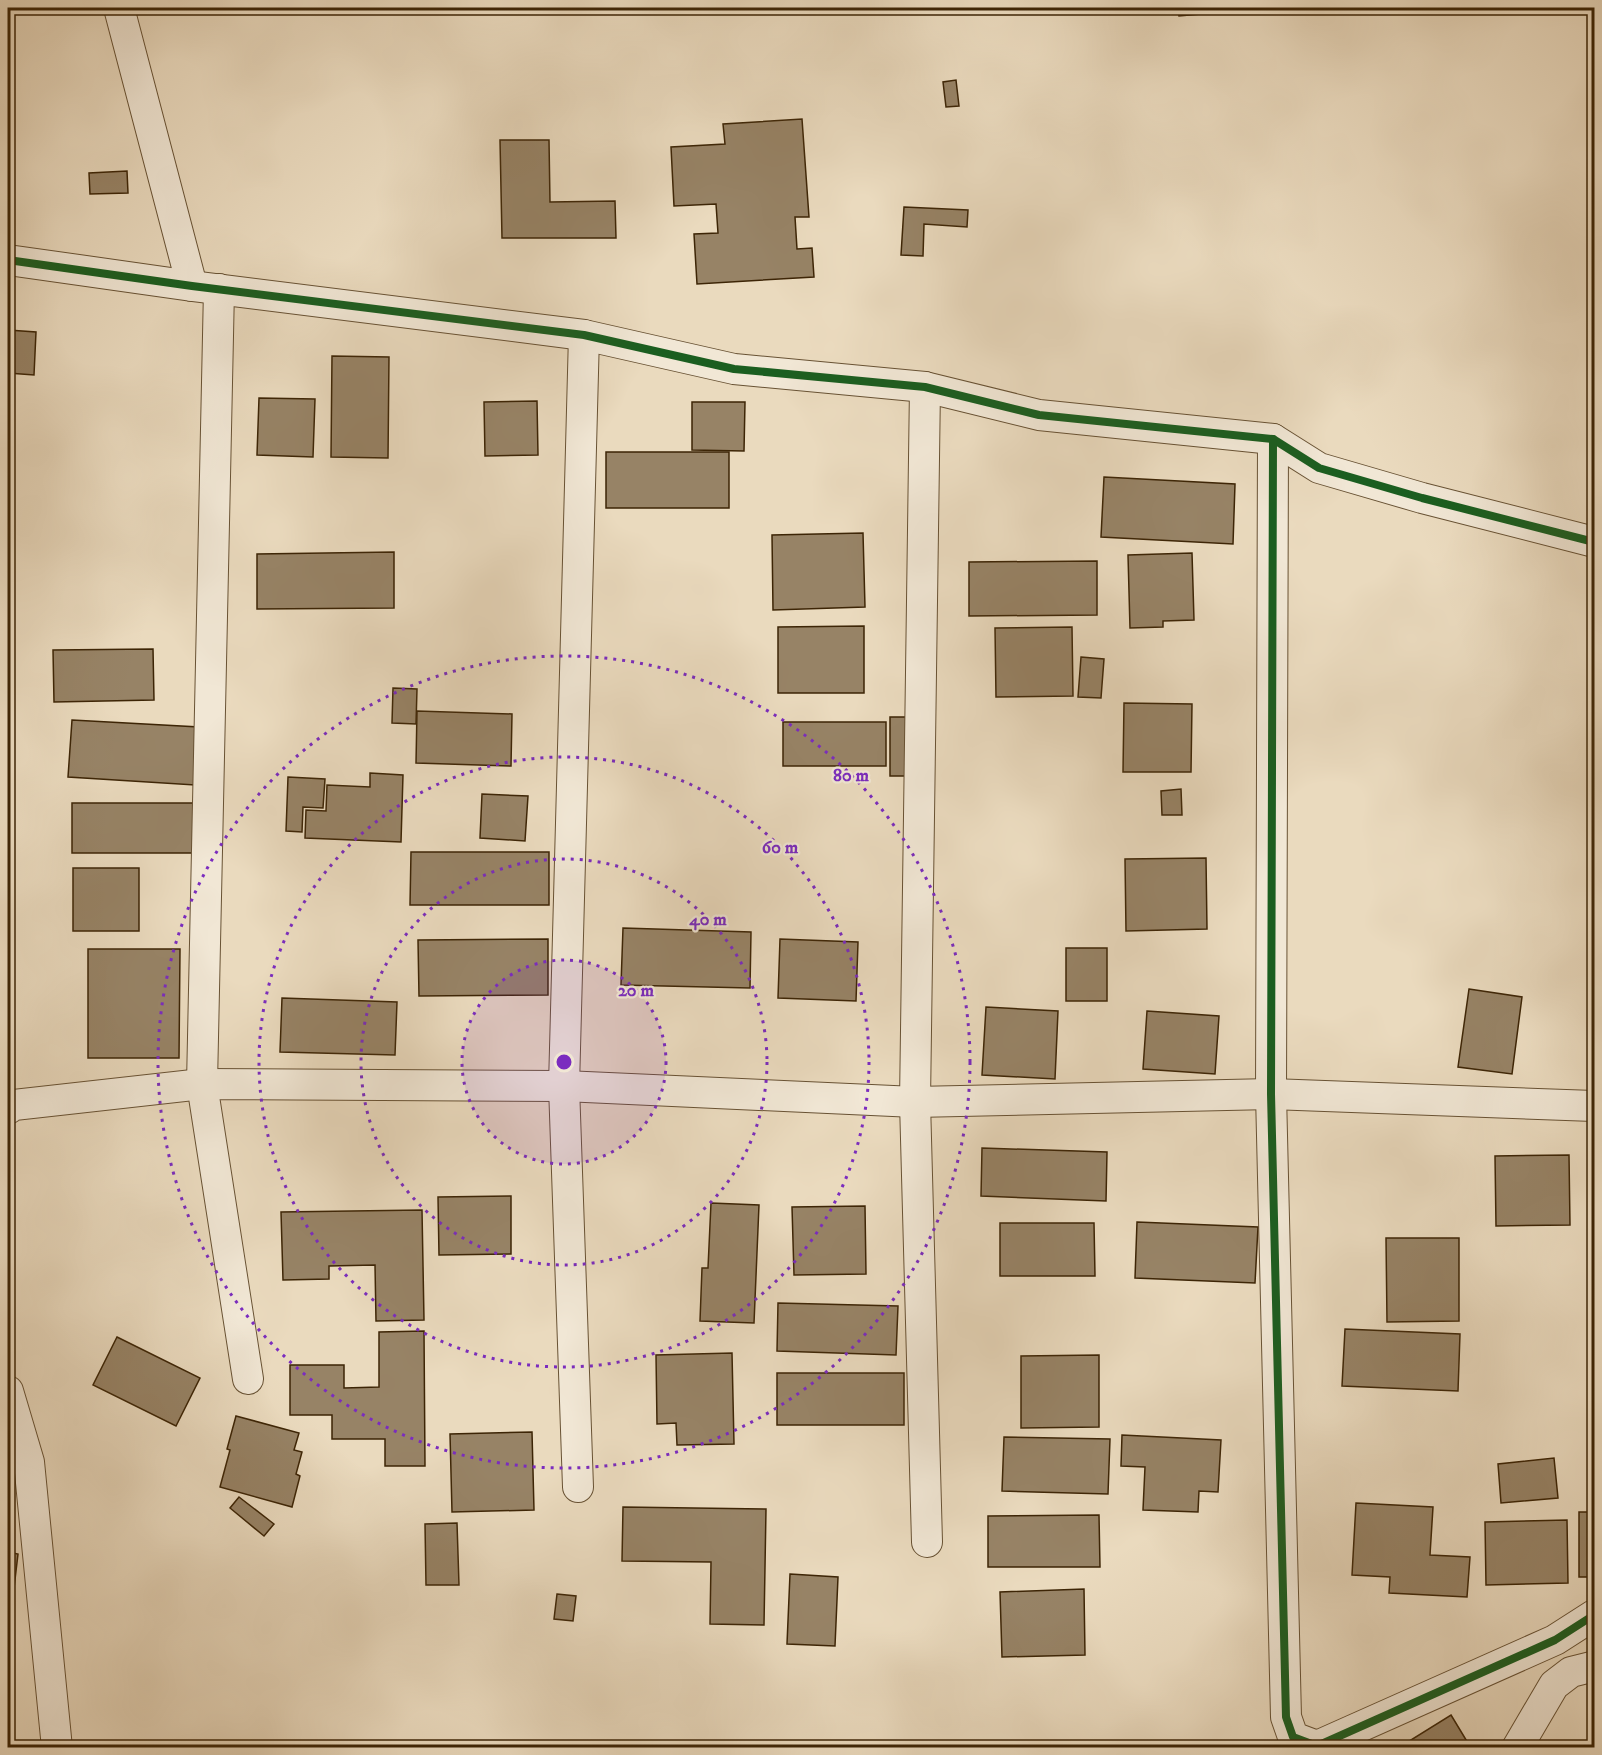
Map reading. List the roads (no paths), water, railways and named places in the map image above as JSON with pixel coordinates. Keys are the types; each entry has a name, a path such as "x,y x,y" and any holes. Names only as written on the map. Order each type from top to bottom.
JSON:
{"street":[{"path":"119,8 205,287 202,1084 249,1379"},
{"path":"8,260 584,335 734,369 925,387 1040,415 1273,439 1319,468 1422,498 1594,542"},
{"path":"578,1487 564,1086 584,335"},
{"path":"925,387 915,1102 927,1542"},
{"path":"1273,439 1271,1095 1286,1717 1293,1737 1317,1746 1555,1640 1594,1615"},
{"path":"8,1109 14,1105 202,1084 564,1086 915,1102 1271,1095 1594,1106"},
{"path":"8,1391 28,1462 57,1748"},
{"path":"1555,1640 1593,1669"},
{"path":"1517,1748 1554,1685 1571,1672 1593,1669"}]}
